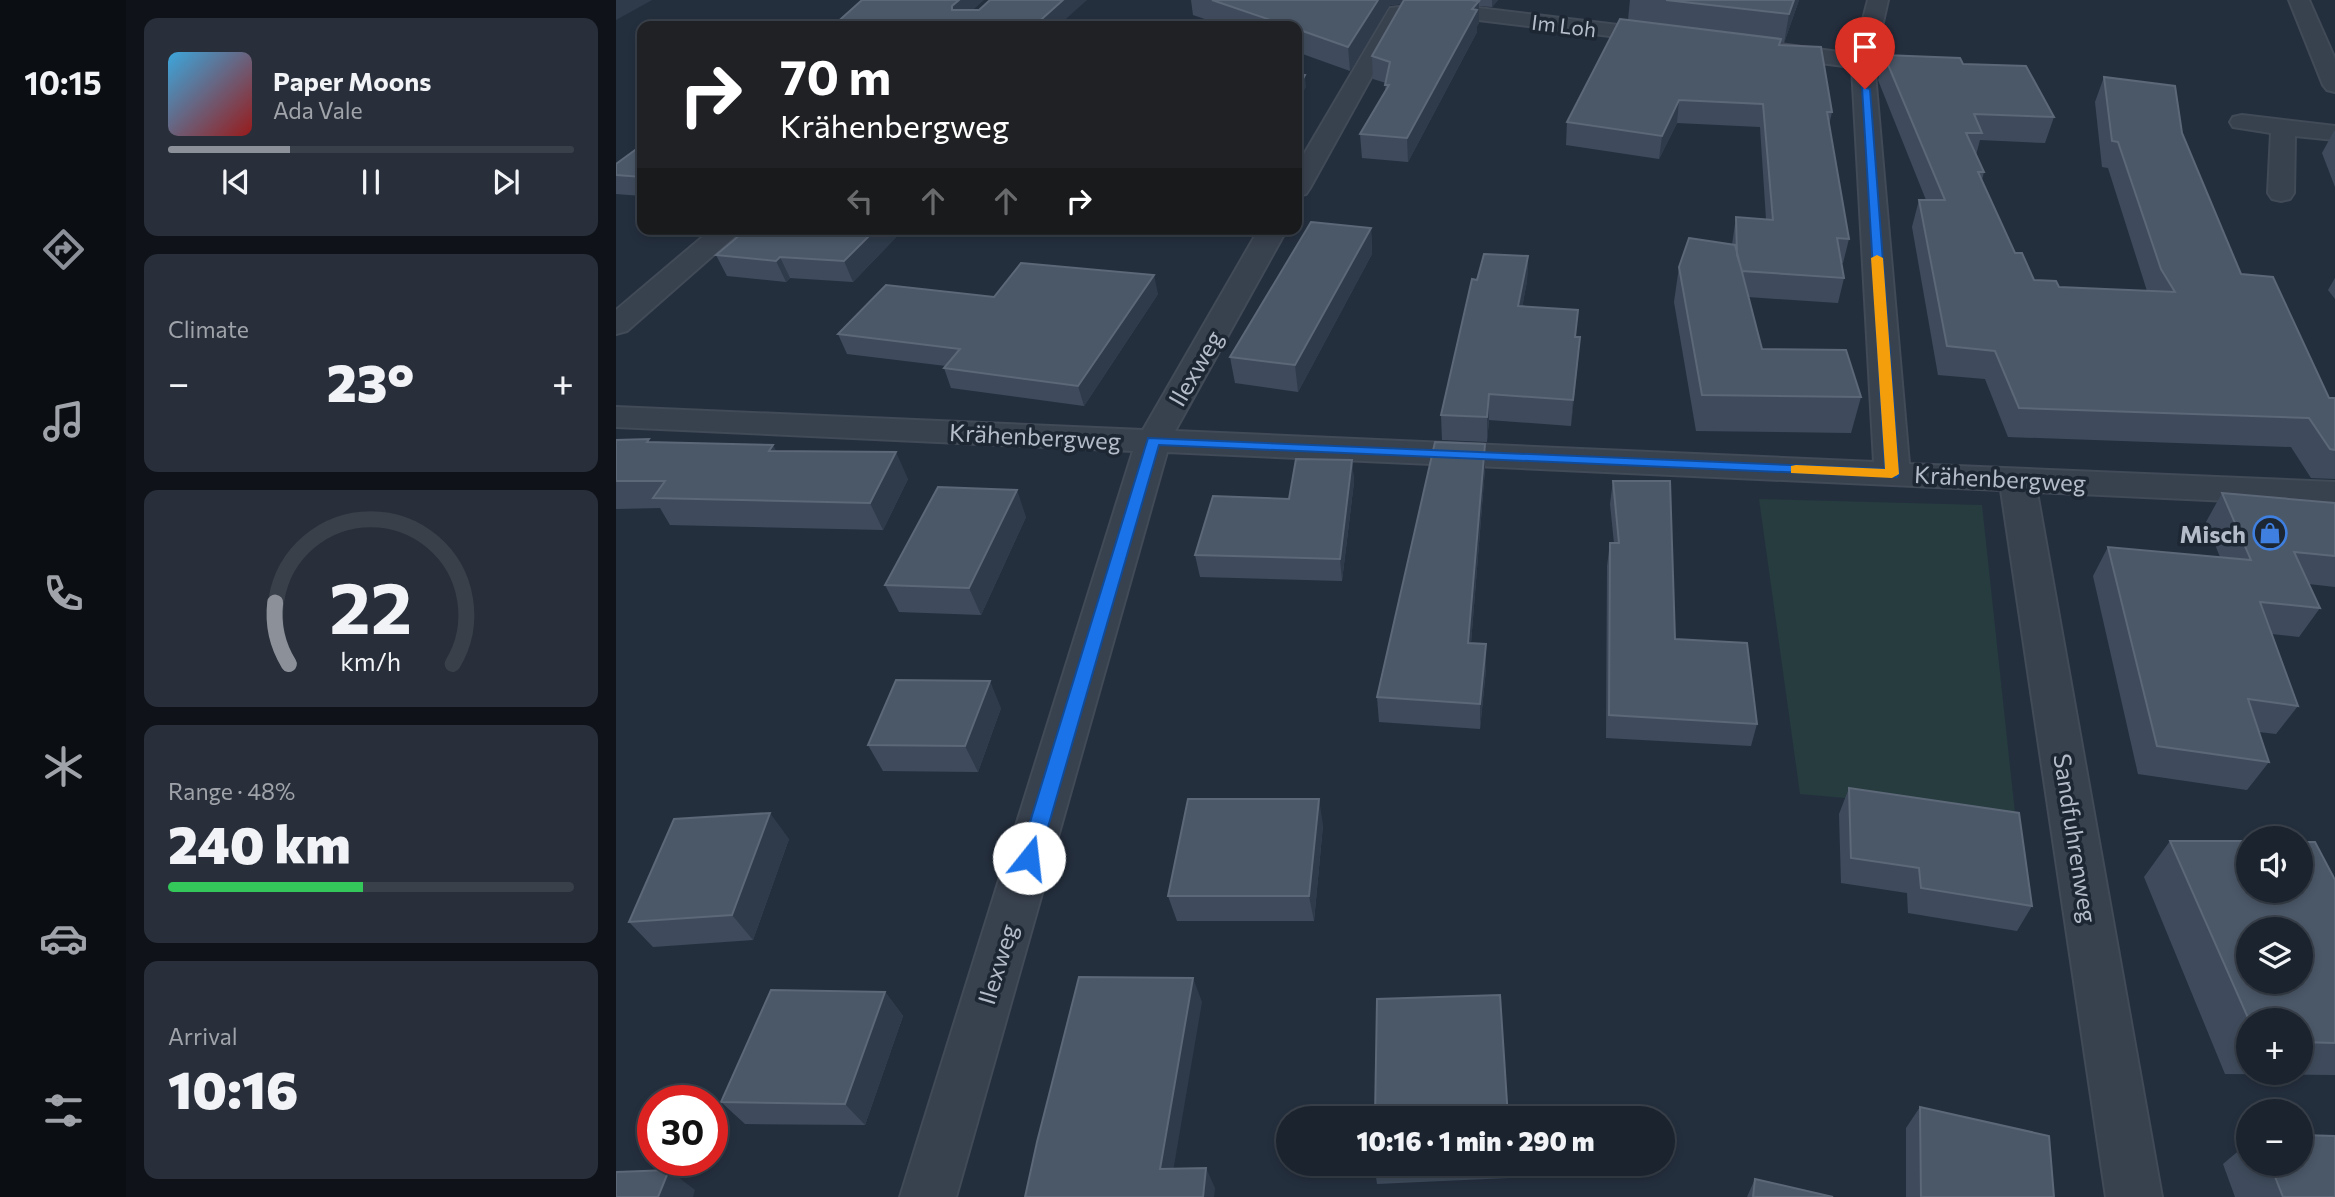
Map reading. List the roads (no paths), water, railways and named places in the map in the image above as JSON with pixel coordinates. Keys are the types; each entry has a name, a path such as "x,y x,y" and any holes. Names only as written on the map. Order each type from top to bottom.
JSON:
{"street":[{"path":"1878,0 1863,62 1892,474"},
{"path":"2300,0 2335,85"},
{"name":"Im Loh","path":"1302,179 1397,12 1437,9 1685,40"},
{"path":"1753,48 1863,62"},
{"path":"2242,122 2335,133"},
{"path":"2281,193 2283,127"},
{"path":"616,325 722,235"},
{"name":"Ilexweg","path":"928,1197 1153,441 1270,235"},
{"name":"Krähenbergweg","path":"616,417 2335,494"},
{"name":"Sandfuhrenweg","path":"2017,479 2134,1197"}],"place":[{"name":"Misch","path":"2270,533"}]}
